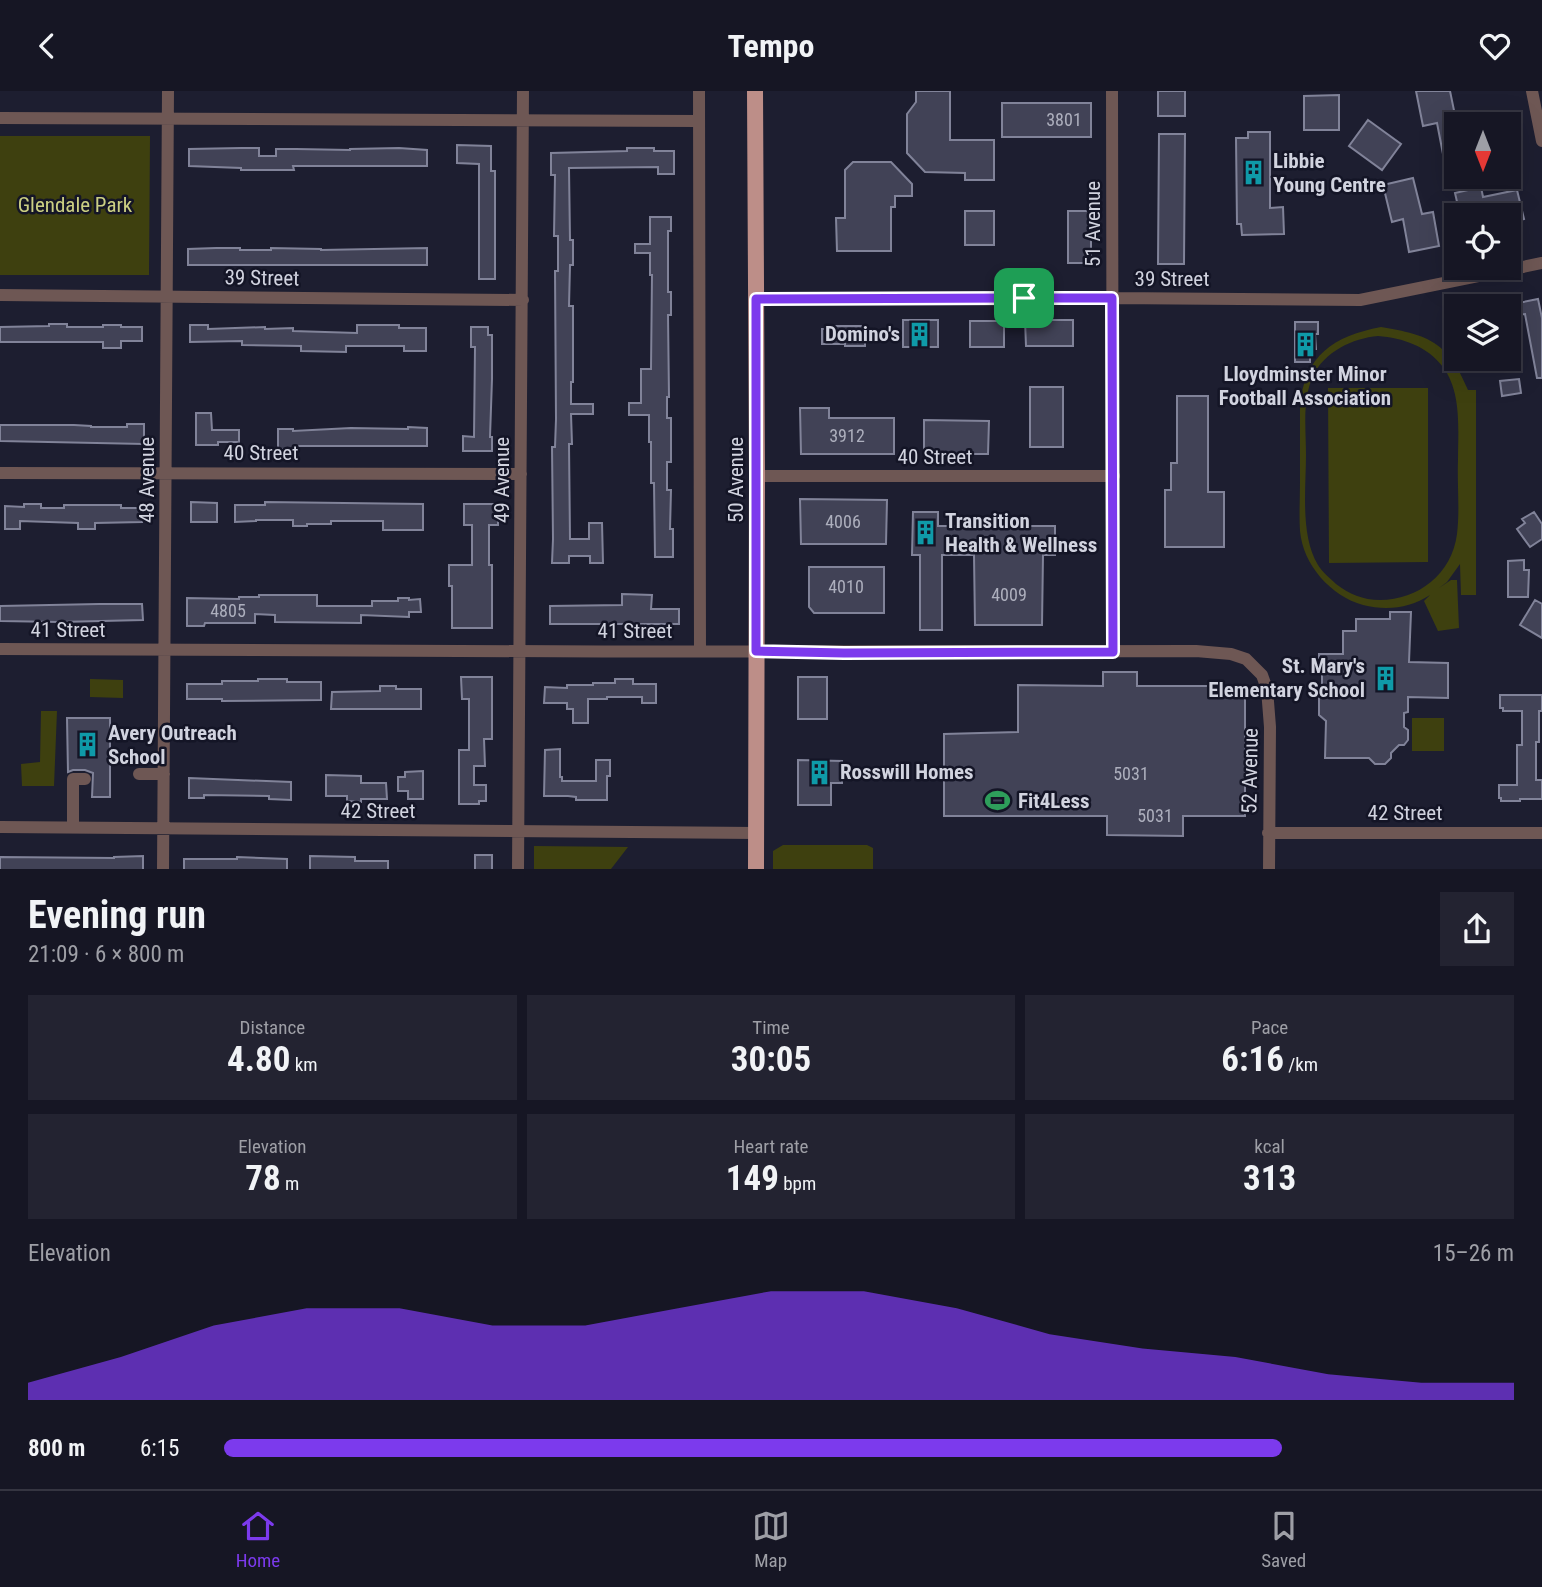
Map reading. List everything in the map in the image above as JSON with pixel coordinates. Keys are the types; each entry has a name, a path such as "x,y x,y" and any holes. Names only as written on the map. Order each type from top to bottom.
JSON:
{"main road":[{"name":"50 Avenue","path":"755,91 756,869"}],"street":[{"name":"48 Avenue","path":"163,869 168,91"},
{"name":"49 Avenue","path":"519,869 523,91"},
{"name":"50 Avenue","path":"699,91 700,651"},
{"name":"51 Avenue","path":"1112,91 1113,652"},
{"path":"1532,91 1542,141"},
{"path":"0,118 699,121"},
{"name":"39 Street","path":"756,299 1360,300 1542,263"},
{"name":"39 Street","path":"0,295 523,300"},
{"name":"40 Street","path":"0,473 521,474"},
{"name":"40 Street","path":"757,476 1114,476"},
{"name":"41 Street","path":"0,649 844,653 1196,651 1231,654 1246,659 1262,675"},
{"name":"52 Avenue","path":"1262,675 1269,708 1269,869"},
{"path":"139,774 164,774"},
{"path":"73,827 73,779 85,779"},
{"name":"42 Street","path":"0,827 756,833"},
{"name":"42 Street","path":"1268,833 1542,833"}],"green space":[{"name":"Glendale Park","path":"0,136 150,136 149,275 0,275"},
{"path":"1381,327 1412,333 1435,343 1444,351 1444,369 1422,348 1405,341 1378,336 1349,343 1332,353 1318,367 1307,395 1305,415 1305,511 1312,553 1322,570 1341,588 1362,598 1374,600 1394,599 1420,590 1440,572 1454,548 1457,534 1458,412 1453,388 1445,371 1458,371 1468,390 1476,390 1476,595 1461,595 1460,564 1439,588 1451,580 1457,580 1459,628 1438,631 1424,601 1430,595 1414,603 1389,608 1351,601 1330,587 1321,577 1302,544 1300,407 1303,389 1315,361 1324,351 1349,336"},
{"path":"1328,388 1428,388 1428,562 1329,563"},
{"path":"90,679 123,680 123,698 90,697"},
{"path":"41,711 57,711 54,786 22,786 21,764 40,762"},
{"path":"1412,718 1444,718 1444,751 1412,751"},
{"path":"783,845 867,845 873,848 873,869 773,869 773,851"},
{"path":"534,846 628,847 611,869 534,869"}],"building":[{"path":"916,91 950,91 950,140 994,140 994,180 965,180 965,173 925,172 907,153 907,114 916,102"},
{"path":"1158,91 1185,91 1185,116 1158,116"},
{"path":"1416,91 1450,91 1454,112 1444,112 1444,154 1437,123 1423,126"},
{"path":"1339,95 1339,130 1304,130 1304,96"},
{"path":"1002,103 1091,103 1091,137 1002,137"},
{"path":"1368,120 1401,144 1382,170 1349,146"},
{"name":"Libbie Young Centre","path":"1248,132 1270,132 1270,208 1283,207 1284,234 1242,235 1241,224 1237,224 1236,138 1248,138"},
{"path":"1159,134 1185,134 1184,264 1158,264"},
{"path":"457,145 491,146 491,171 495,171 495,279 479,279 479,164 457,163"},
{"path":"259,148 259,156 276,156 276,149 427,150 427,166 293,166 294,170 241,170 189,166 189,149"},
{"path":"627,148 674,151 674,174 658,174 658,167 569,168 570,240 573,240 569,306 573,306 571,404 593,404 593,414 571,414 570,539 589,539 589,523 602,523 603,563 590,563 590,556 569,556 569,563 552,563 552,447 555,447 556,419 555,271 558,271 558,236 554,236 555,175 551,175 551,153 627,151"},
{"path":"853,162 891,162 912,184 912,196 895,196 895,207 891,207 891,251 837,251 836,218 845,218 845,170"},
{"path":"1413,178 1422,214 1433,212 1439,246 1409,252 1403,219 1392,222 1383,185"},
{"path":"1481,189 1483,197 1517,190 1520,203 1457,203 1455,193"},
{"path":"965,211 994,211 994,245 965,245"},
{"path":"1068,211 1091,211 1091,263 1068,263"},
{"path":"650,217 671,217 671,231 668,231 668,292 671,292 671,315 668,315 667,418 671,418 671,462 667,462 667,490 671,490 670,529 673,529 673,557 655,557 654,483 651,483 649,415 629,415 629,403 641,403 641,369 651,369 650,253 635,253 635,244 650,244"},
{"path":"427,248 427,265 188,265 188,249"},
{"path":"1538,299 1542,318 1542,378 1537,378 1525,314 1521,314 1521,302"},
{"name":"Domino's","path":"903,320 938,320 938,347 903,347"},
{"path":"1025,320 1073,320 1073,346 1026,346"},
{"path":"970,321 1004,321 1004,347 970,347"},
{"name":"Lloydminster Minor Football Association","path":"1295,322 1318,322 1318,334 1315,334 1316,349 1310,349 1310,362 1295,362"},
{"path":"67,324 67,327 142,327 142,341 121,341 121,348 103,348 103,342 0,342 0,327"},
{"path":"190,325 208,325 208,329 265,327 293,328 293,331 357,333 357,325 399,325 399,328 426,328 426,351 404,351 404,346 346,346 346,352 301,351 301,346 242,345 242,341 190,342"},
{"path":"829,326 865,326 865,346 822,344 822,329 829,329"},
{"path":"471,327 488,327 488,335 492,335 492,451 463,451 463,436 474,437 475,347 471,347"},
{"path":"1519,379 1521,393 1502,396 1500,381"},
{"path":"1030,387 1063,387 1063,447 1030,447"},
{"path":"1177,396 1208,396 1208,492 1224,492 1224,547 1165,547 1165,490 1171,490 1171,463 1177,463"},
{"path":"800,408 829,408 829,418 894,418 894,454 801,454"},
{"path":"196,413 211,413 212,430 239,430 239,442 196,445"},
{"path":"924,420 989,421 988,454 924,454"},
{"path":"127,424 144,424 144,444 0,441 0,425 127,427"},
{"path":"427,428 427,446 293,446 293,449 278,449 278,429 293,431"},
{"path":"800,499 887,500 886,544 801,544"},
{"path":"191,502 217,503 217,522 191,522"},
{"path":"265,502 423,504 423,530 383,530 383,521 331,521 331,524 307,526 293,526 293,520 235,522 235,505 265,505"},
{"path":"24,504 41,504 41,508 64,508 64,505 121,505 121,508 142,508 142,522 95,523 95,529 78,529 78,523 20,521 20,529 5,529 5,506 24,507"},
{"path":"464,504 498,504 498,525 489,525 492,628 452,628 449,565 472,565 472,525 464,525"},
{"path":"913,512 938,512 938,526 1055,526 1055,555 1043,555 1042,625 975,625 974,555 942,555 942,630 920,630 920,555 912,555"},
{"path":"1534,512 1542,524 1542,539 1530,547 1517,529 1525,523 1522,519"},
{"path":"1524,560 1524,570 1529,570 1528,597 1508,597 1508,561"},
{"path":"809,567 884,567 884,613 814,613 809,607"},
{"path":"622,594 652,595 651,609 679,609 679,624 550,624 550,606 622,605"},
{"path":"259,595 317,595 317,606 372,606 372,601 420,599 421,612 409,612 409,617 361,615 361,623 275,622 275,615 255,614 255,623 205,623 204,626 187,626 187,598 239,599"},
{"path":"1535,600 1542,604 1542,638 1520,625"},
{"path":"142,604 143,620 0,621 0,606"},
{"name":"St. Mary's Elementary School","path":"1390,612 1411,612 1409,662 1448,663 1448,698 1408,697 1404,727 1408,730 1408,740 1391,753 1391,758 1385,764 1375,764 1369,758 1325,758 1326,721 1319,715 1322,665 1319,664 1319,654 1343,654 1343,631 1356,631 1356,619 1390,619"},
{"path":"1103,672 1137,672 1137,686 1245,686 1245,816 1183,816 1183,836 1107,835 1107,816 944,816 944,734 1018,732 1018,685 1103,686"},
{"path":"461,677 492,677 492,739 484,739 485,766 474,766 474,785 486,785 486,801 479,801 479,804 459,804 459,750 469,750 469,699 462,699"},
{"path":"798,677 827,677 827,719 798,719"},
{"path":"258,679 321,682 321,700 187,699 187,684 222,684 222,681"},
{"path":"615,679 633,679 633,684 656,684 656,703 642,703 642,697 588,699 588,723 573,723 573,709 567,709 567,703 544,703 545,687 567,688 567,685 615,683"},
{"path":"380,686 421,689 421,709 331,709 332,692 380,691"},
{"path":"1500,695 1542,695 1539,742 1536,742 1536,780 1542,780 1542,799 1501,801 1499,798 1499,785 1517,785 1517,745 1522,745 1522,711 1503,711 1503,708 1500,708"},
{"name":"Avery Outreach School","path":"67,718 110,718 110,797 92,797 93,773 85,770 68,772"},
{"path":"560,749 562,781 596,781 596,760 610,760 607,800 544,796 545,750"},
{"name":"Rosswill Homes","path":"798,760 842,761 842,783 831,783 831,805 798,805"},
{"path":"423,771 423,799 408,799 408,791 398,791 398,777 405,777 405,772"},
{"path":"326,775 361,776 361,783 386,783 387,799 361,799 361,802 347,801 347,796 326,796"},
{"path":"189,778 291,782 291,800 269,799 269,796 204,795 204,798 189,798"},
{"path":"475,855 492,855 492,869 475,869"},
{"path":"143,856 143,869 0,869 0,857"},
{"path":"310,856 355,857 355,861 388,861 388,869 310,869"},
{"path":"184,859 287,859 287,869 184,869"}],"place":[{"name":"Libbie Young Centre","path":"1253,173"},
{"name":"Domino's","path":"920,334"},
{"name":"Lloydminster Minor Football Association","path":"1305,345"},
{"name":"Transition Health & Wellness","path":"925,533"},
{"name":"St. Mary's Elementary School","path":"1385,678"},
{"name":"Avery Outreach School","path":"88,745"},
{"name":"Rosswill Homes","path":"820,772"},
{"name":"Fit4Less","path":"998,801"}],"route":[{"path":"1024,298 1112,298 1113,652 756,651 756,299 1024,298"}]}
